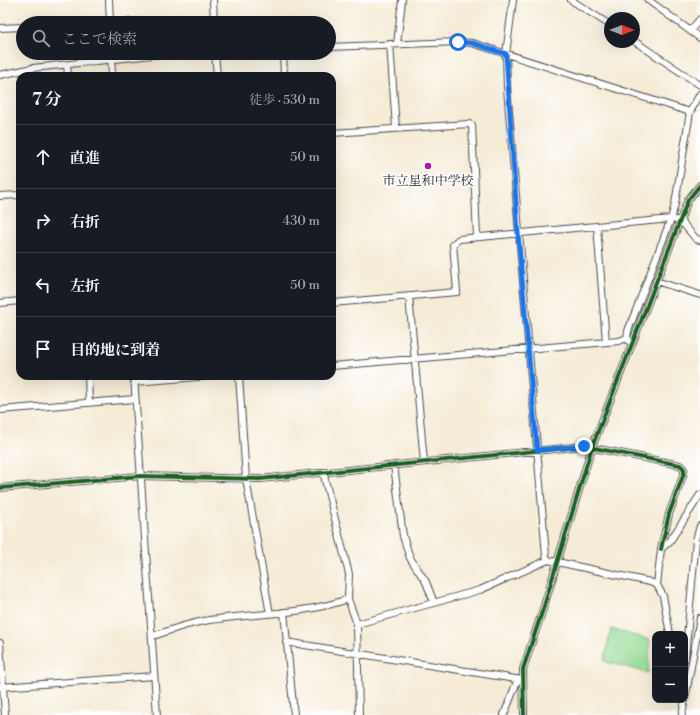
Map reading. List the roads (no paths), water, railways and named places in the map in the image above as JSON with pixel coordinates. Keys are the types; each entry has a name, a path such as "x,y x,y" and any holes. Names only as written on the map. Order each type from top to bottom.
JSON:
{"street":[{"path":"109,0 110,16"},
{"path":"213,0 214,16"},
{"path":"397,44 402,0"},
{"path":"513,0 506,54 518,233 546,556 548,560"},
{"path":"571,0 604,21"},
{"path":"648,0 700,38"},
{"path":"690,31 700,19"},
{"path":"0,28 16,27"},
{"path":"336,47 458,42 472,43 690,112"},
{"path":"390,44 396,128"},
{"path":"640,45 700,85"},
{"path":"20,72 111,60 112,72"},
{"path":"216,60 217,72"},
{"path":"283,60 284,72"},
{"path":"67,65 68,72"},
{"path":"0,75 16,73"},
{"path":"631,344 627,338 628,331 676,204 690,112 700,94"},
{"path":"336,132 472,125 477,237"},
{"path":"504,715 520,680 592,447 688,200 700,185"},
{"path":"0,196 16,195"},
{"path":"336,303 457,292 453,244 459,239 671,219 681,221 696,239 700,240"},
{"path":"597,226 606,342"},
{"path":"656,281 700,295"},
{"path":"409,296 424,462"},
{"path":"0,303 16,301"},
{"path":"336,366 619,341 627,338"},
{"path":"88,380 89,403"},
{"path":"134,380 143,539 153,636 157,715"},
{"path":"239,380 246,479 270,614"},
{"path":"0,410 135,399"},
{"path":"0,488 140,476 246,479 537,450 584,446 592,447 680,466 684,469 684,473 669,514 661,549 657,585 663,596 669,631"},
{"path":"394,465 404,540 410,558 426,582 434,603"},
{"path":"324,472 349,574 348,599 357,624 359,715"},
{"path":"661,549 670,541 700,495"},
{"path":"688,631 696,540 700,526"},
{"path":"357,624 480,590 548,560 650,582 657,585"},
{"path":"153,636 216,619 284,612 333,604 348,599"},
{"path":"284,612 294,715"},
{"path":"682,715 700,618"},
{"path":"286,642 520,680"},
{"path":"0,643 5,715"},
{"path":"2,687 154,676"},
{"path":"520,680 524,715"},
{"path":"682,703 682,715"}],"place":[{"name":"市立星和中学校","path":"428,166"}]}
